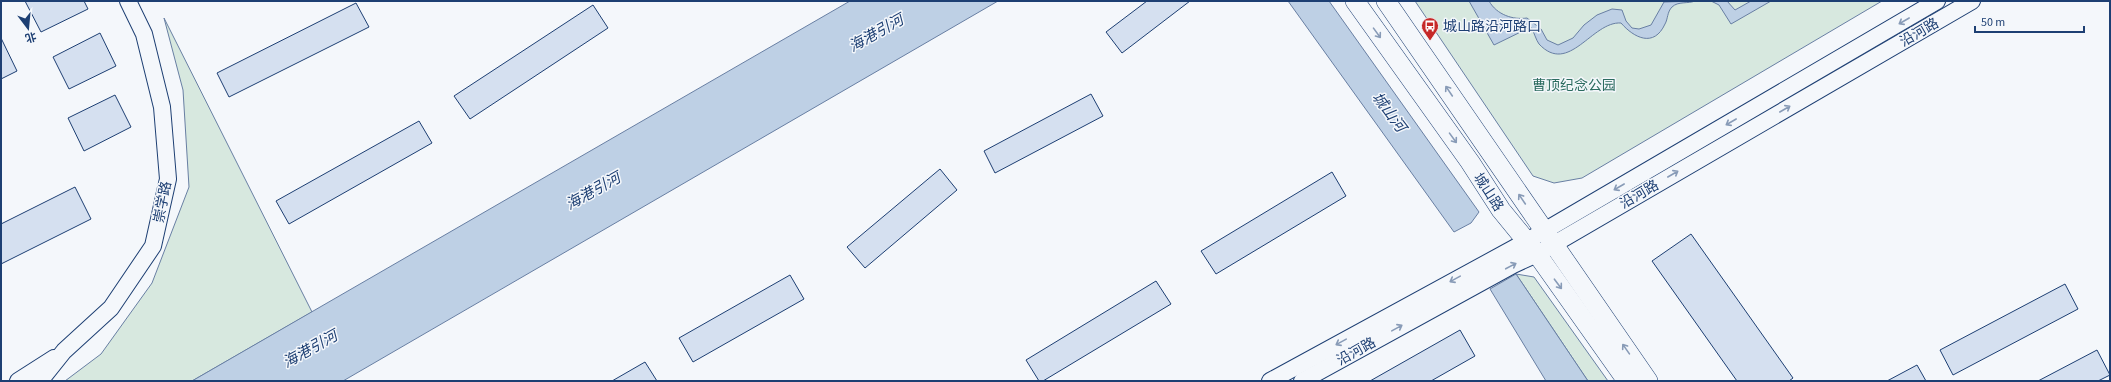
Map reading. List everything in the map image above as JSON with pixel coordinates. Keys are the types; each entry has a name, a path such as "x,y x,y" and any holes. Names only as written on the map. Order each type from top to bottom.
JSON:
{"main road":[{"name":"城山路","path":"1355,1 1470,162 1501,210 1532,247 1627,381"},
{"name":"城山路","path":"1386,1 1648,381"}],"street":[{"name":"崇学路","path":"40,381 64,351 111,308 153,246 168,179 162,108 144,34 128,1"},
{"name":"沿河路","path":"1302,381 1532,247 1937,1"},
{"name":"沿河路","path":"1548,237 1972,1"},
{"name":"沿河路","path":"1270,381 1532,247"},
{"name":"崇学路","path":"18,381 64,351"}],"green space":[{"name":"曹顶纪念公园","path":"1415,1 1882,1 1582,178 1554,183 1533,176"},
{"path":"164,18 312,312 192,381 65,381 101,354 152,283 189,187 183,90"},
{"path":"1516,274 1534,277 1608,381 1588,381"}],"water":[{"name":"海港引河","path":"850,1 998,1 343,381 192,381"},
{"name":"城山河","path":"1288,1 1329,1 1479,212 1471,223 1454,232"},
{"path":"1469,1 1489,1 1496,10 1506,16 1527,18 1541,29 1547,40 1558,45 1573,38 1584,25 1597,15 1612,9 1622,10 1626,21 1632,28 1639,29 1651,25 1664,2 1695,1 1674,5 1669,11 1667,20 1660,31 1655,36 1650,38 1644,38 1632,33 1621,23 1610,25 1600,30 1570,51 1560,54 1550,52 1539,44 1531,27 1494,45"},
{"path":"1711,1 1727,1 1735,10 1751,1 1771,1 1731,24 1719,5"},
{"path":"1516,274 1588,381 1546,381 1490,289"}],"building":[{"path":"25,1 84,1 88,9 41,32"},
{"path":"1147,1 1190,1 1122,53 1106,32"},
{"path":"356,3 369,27 229,97 217,73"},
{"path":"593,5 608,28 470,119 454,96"},
{"path":"100,33 116,66 69,89 53,57"},
{"path":"1,38 17,71 1,79"},
{"path":"1091,94 1103,116 995,173 984,151"},
{"path":"115,95 131,127 84,151 68,118"},
{"path":"419,121 432,143 289,224 276,201"},
{"path":"940,169 957,190 865,268 847,247"},
{"path":"1332,172 1346,196 1216,274 1201,251"},
{"path":"75,187 91,219 1,264 1,224"},
{"path":"1691,234 1793,378 1789,381 1737,381 1652,261"},
{"path":"790,275 804,299 693,362 679,338"},
{"path":"1156,281 1171,304 1043,381 1039,381 1026,360"},
{"path":"2065,284 2078,309 1953,375 1940,350"},
{"path":"1460,330 1475,356 1431,381 1370,381"},
{"path":"2097,350 2110,375 2098,381 2038,381"},
{"path":"645,362 657,381 612,381"},
{"path":"1917,365 1926,381 1887,381"}],"place":[{"name":"城山路沿河路口","path":"1430,41"}]}
